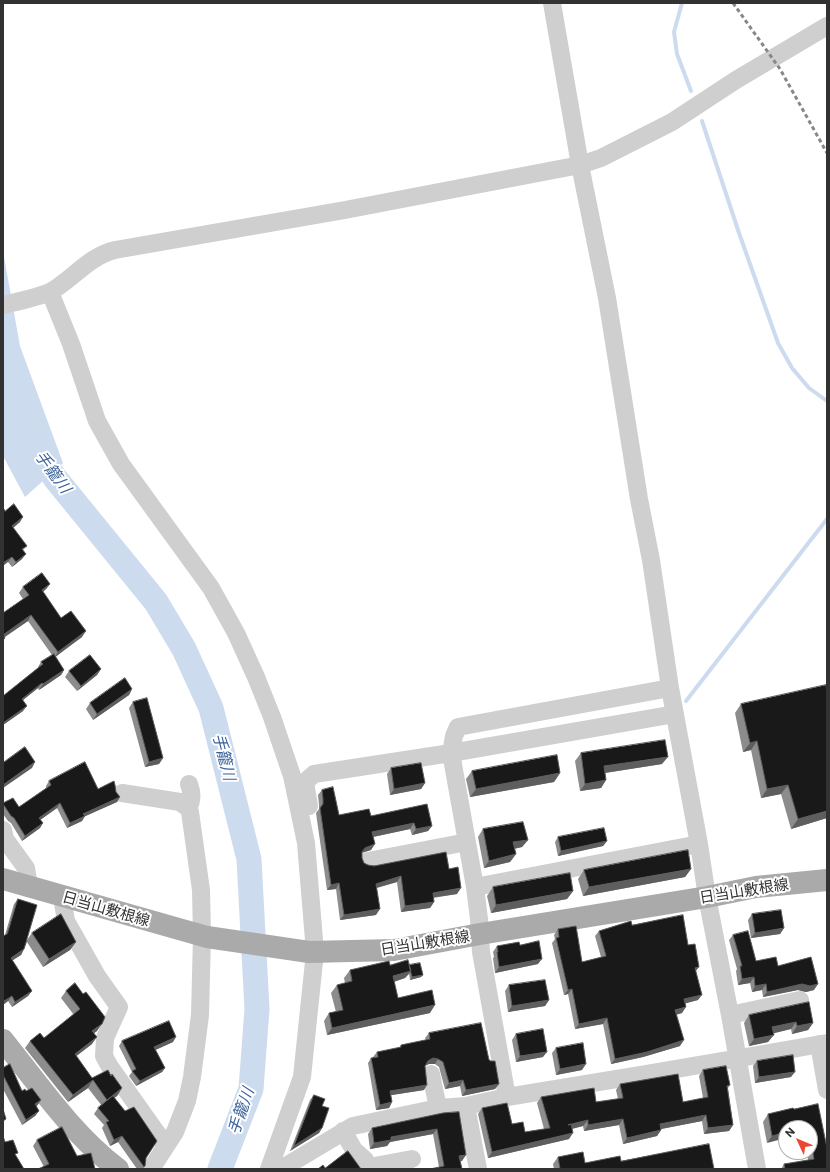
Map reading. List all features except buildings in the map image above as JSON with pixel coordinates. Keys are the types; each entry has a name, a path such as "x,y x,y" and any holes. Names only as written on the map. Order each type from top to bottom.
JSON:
{"main road":[{"name":"日当山敷根線","path":"3,879 204,937 312,952 394,950 480,934 707,897 756,887 827,880"},
{"path":"3,1040 72,1126 90,1145 118,1169"}],"street":[{"path":"552,3 580,165 607,298 639,499 651,560 674,714 699,844 707,897 730,1015 757,1169"},
{"path":"3,305 46,293 105,252 345,210 580,165 601,158 672,122 736,80 827,26"},
{"path":"46,293 71,344 97,421 120,464 211,588 236,633 272,717 292,776 306,844 312,952 302,1077 273,1169"},
{"path":"507,1097 481,952 475,887 451,753 454,736 458,727 670,688"},
{"path":"306,844 313,837 305,782 314,774 451,753 674,714"},
{"path":"188,808 191,803 192,792 189,784"},
{"path":"122,793 180,802 188,808 190,812 201,890 204,937 200,1016 192,1077 186,1102 177,1126 151,1169"},
{"path":"3,830 6,838 26,868 29,886"},
{"path":"368,861 467,842"},
{"path":"475,887 699,844"},
{"path":"62,897 66,921 97,976 119,1007 105,1038 104,1056 110,1067 166,1146"},
{"path":"730,1015 800,1000"},
{"path":"273,1169 353,1126 438,1108 466,1106 507,1097 737,1059 823,1043 827,1090"},
{"path":"431,1074 438,1108"},
{"path":"466,1106 478,1169"},
{"path":"343,1131 354,1150 363,1157 370,1168 412,1159"}],"water":[{"path":"3,251 20,346 63,463 25,497 3,456"}],"waterway":[{"path":"682,3 674,32 677,54 691,91"},
{"path":"702,121 739,233 778,343 792,368 809,388 827,401"},
{"name":"手籠川","path":"3,403 55,478 156,602 184,649 211,708 249,859 257,1009 251,1089 220,1169"},
{"path":"686,701 827,519"}],"railway":[{"path":"733,3 780,69 827,153"}]}
